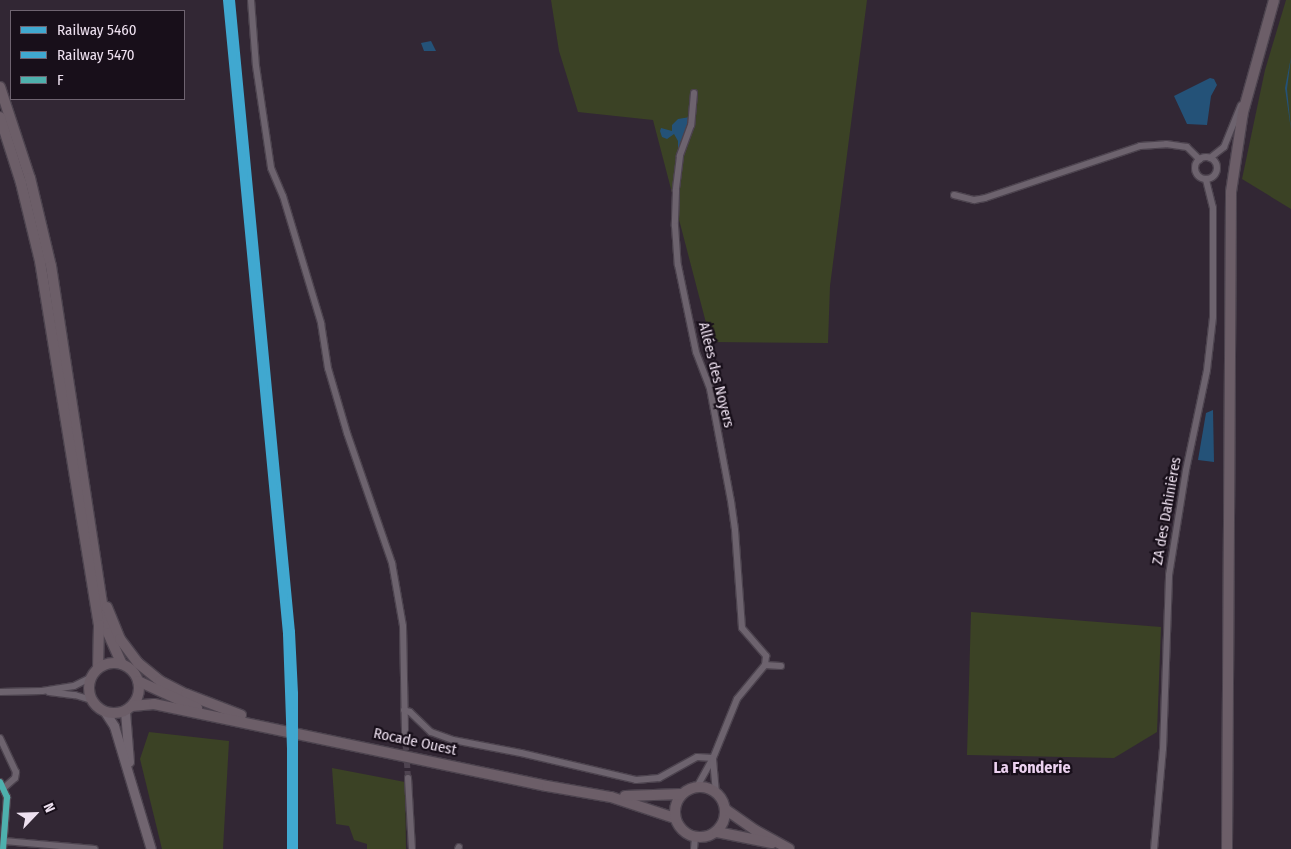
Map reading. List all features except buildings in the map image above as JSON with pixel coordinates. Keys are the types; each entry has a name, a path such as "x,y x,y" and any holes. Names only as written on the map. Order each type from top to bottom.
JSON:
{"main road":[{"path":"1227,849 1231,192 1237,146 1250,80 1274,0"},
{"path":"0,87 22,150 51,266 108,633 122,664 135,674 138,681 138,695 129,709 130,777"},
{"path":"0,117 21,183 40,261 99,625 98,668"},
{"path":"100,575 110,614 120,639 138,663 160,681 214,707 247,717 256,724"},
{"path":"122,664 114,663 98,668 90,678 88,693 91,700 105,712 114,726 151,849"},
{"name":"Rocade Ouest","path":"138,681 213,715"},
{"name":"Rocade Ouest","path":"129,709 154,704 213,715 547,786 611,796 675,818"},
{"path":"105,712 112,714 129,709"},
{"path":"725,809 725,818 717,832 710,836 695,838 682,831 675,818 677,801 682,794 697,787 711,789 716,793 725,809 785,847"},
{"name":"Rocade Ouest","path":"611,796 682,794"},
{"path":"717,832 785,847"}],"street":[{"path":"251,0 256,66 271,168 283,196 321,323 328,368 392,563 403,626 405,735"},
{"path":"1200,160 1210,158 1224,147 1250,80"},
{"name":"Allées des Noyers","path":"694,93 691,125 680,156 676,191 675,226 678,265 696,352 710,389 731,501 742,628 766,656 765,665"},
{"path":"954,195 974,200 985,198 1140,146 1166,144 1188,147 1200,160"},
{"path":"1200,160 1196,170 1199,176 1206,179 1215,175 1217,169 1215,162 1210,158"},
{"name":"ZA des Dahinières","path":"1154,849 1164,747 1168,575 1206,370 1213,317 1214,208 1206,179"},
{"path":"697,787 713,758 737,698 765,665 781,666"},
{"path":"0,692 42,691 74,686 90,678"},
{"path":"42,691 75,695 91,700"},
{"path":"404,710 410,712 431,732 453,740 521,753 636,780 659,778 697,757 713,758"},
{"path":"0,738 16,772 14,778 4,788"},
{"path":"713,758 716,793"},
{"path":"408,778 412,849"},
{"path":"0,782 7,797 3,849"},
{"path":"694,849 695,838"},
{"path":"4,841 41,846 95,849"}],"green space":[{"path":"551,0 867,0 830,286 828,343 711,342 653,120 578,112 559,51"},
{"path":"1286,0 1291,0 1291,209 1242,179 1265,70"},
{"path":"971,612 1161,627 1157,732 1114,758 967,755"},
{"path":"149,732 229,741 223,849 162,849 140,759"},
{"path":"332,768 405,782 406,849 367,849 367,844 354,840 349,826 336,824"}],"water":[{"path":"431,41 436,51 424,51 421,43"},
{"path":"1291,57 1287,89 1291,130 1285,88"},
{"path":"1210,78 1214,79 1217,85 1211,96 1207,125 1187,124 1174,96"},
{"path":"690,117 682,148 678,149 678,141 674,134 667,139 662,137 661,128 672,131 672,125 678,119"},
{"path":"1213,410 1214,462 1198,460 1206,413"}],"tunnel":[{"path":"405,735 408,778"}],"rail line":[{"name":"5470","path":"227,0 287,634 291,750 291,849"},
{"name":"5460","path":"231,0 291,632 294,694 294,849"}],"transit line":[{"name":"F","path":"0,782 7,797 3,849"}],"district":[{"name":"La Fonderie","path":"1032,768"}]}
